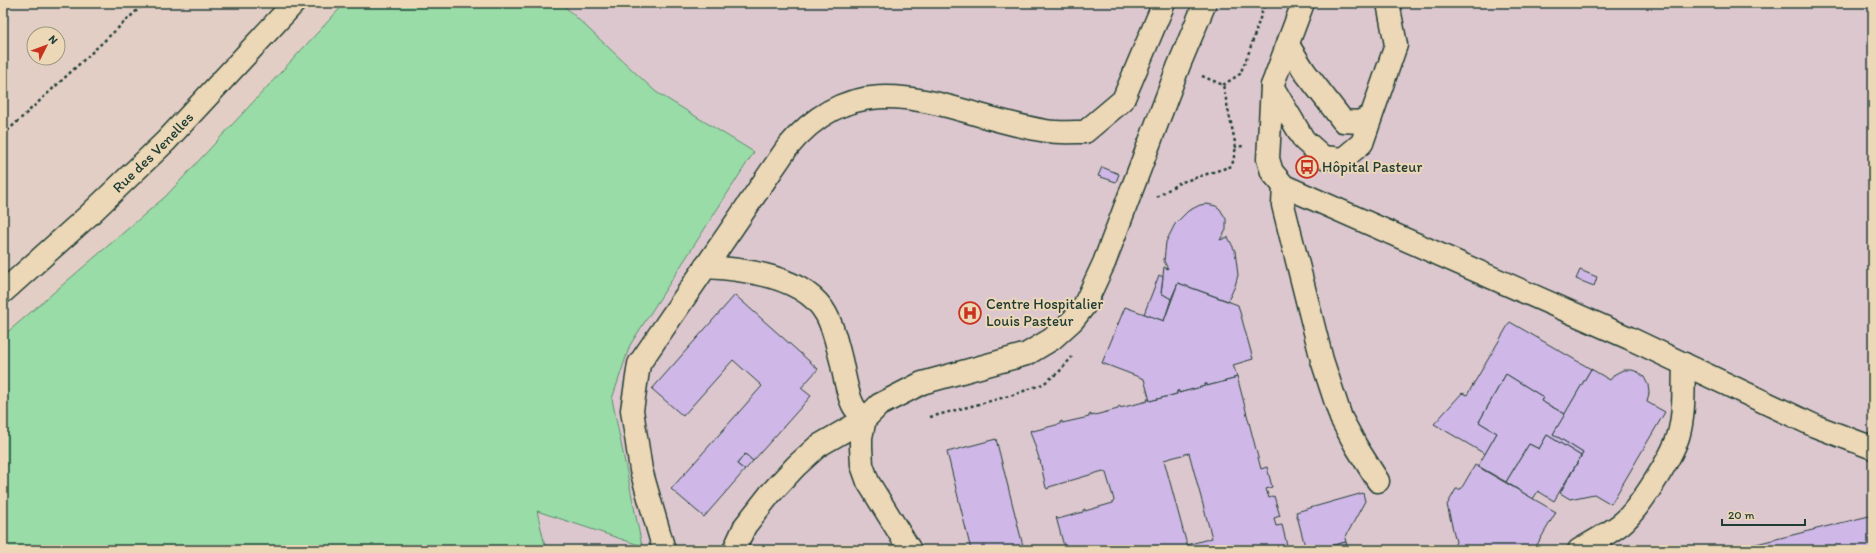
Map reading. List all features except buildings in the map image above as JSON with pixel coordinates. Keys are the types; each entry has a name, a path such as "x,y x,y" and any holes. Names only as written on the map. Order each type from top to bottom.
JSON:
{"street":[{"name":"Rue des Venelles","path":"3,292 89,214 166,141 294,3"},
{"path":"664,550 641,470 632,410 639,364 787,148 798,135 823,113 838,106 862,99 885,97 914,98 1047,131 1085,132 1123,100 1164,3"},
{"path":"734,550 745,526 770,494 796,466 818,446 865,419 879,405 922,383 1026,354 1052,339 1073,320 1084,306 1104,263 1179,65 1205,3"},
{"path":"1303,3 1272,86 1268,159 1272,172 1284,186 1464,264 1684,364 1815,426 1873,448"},
{"path":"1272,86 1304,140 1323,157 1342,159 1362,143 1396,45 1388,3"},
{"path":"1288,45 1305,72 1343,122 1359,122 1371,116"},
{"path":"1284,186 1283,206 1322,360 1341,418 1356,446 1378,481"},
{"path":"705,267 737,268 781,280 797,287 811,297 826,313 832,327 853,405 865,419"},
{"path":"1579,550 1622,524 1639,505 1662,469 1678,438 1682,414 1684,364"},
{"path":"865,419 861,437 862,465 864,471 868,482 910,550"}],"path":[{"path":"3,135 145,3"},
{"path":"1223,85 1240,74 1266,3"},
{"path":"1179,65 1223,85"},
{"path":"1152,201 1179,183 1232,166 1236,147 1223,85"},
{"path":"1236,147 1268,143"}],"shaded area":[{"name":"Centre Hospitalier Louis Pasteur","path":"364,3 1873,3 1873,550 3,550"}],"green space":[{"path":"345,3 561,3 656,92 754,152 630,345 612,399 642,546 537,511 546,550 3,550 3,336 166,196"}],"place":[{"name":"Hôpital Pasteur","path":"1307,167"},
{"name":"Centre Hospitalier Louis Pasteur","path":"970,313"}]}
